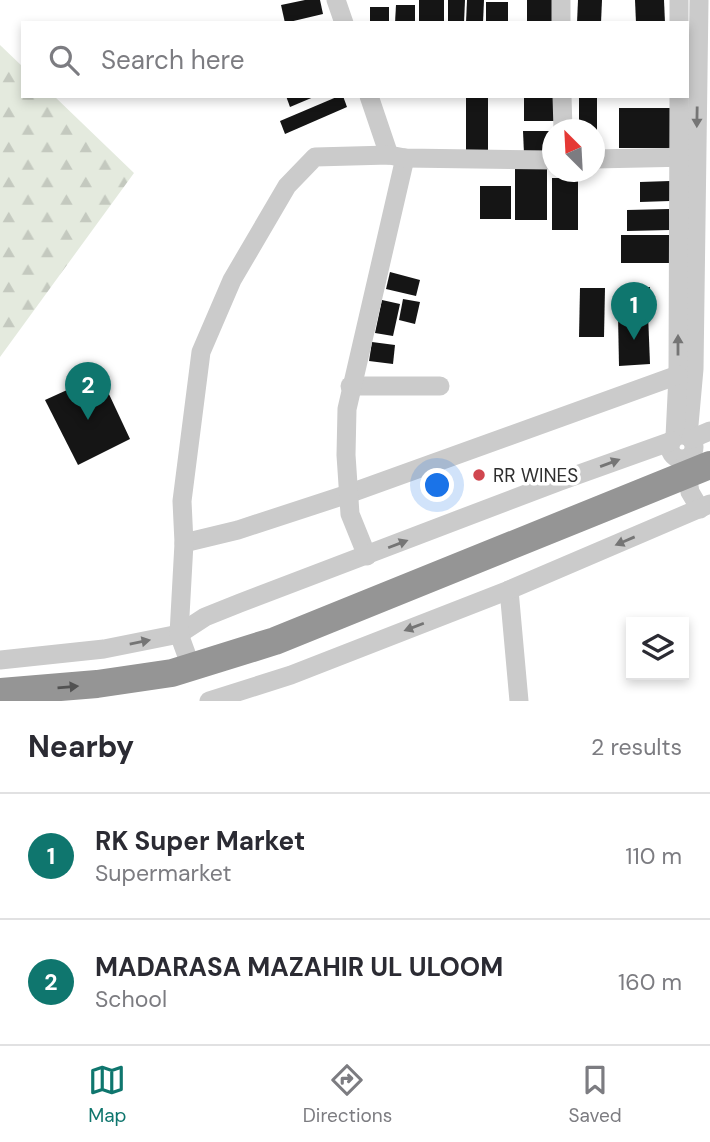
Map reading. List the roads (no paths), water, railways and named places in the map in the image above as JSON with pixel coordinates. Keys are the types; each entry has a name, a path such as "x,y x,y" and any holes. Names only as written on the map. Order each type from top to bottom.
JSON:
{"highway":[{"path":"0,692 97,684 172,673 275,641 698,484"},
{"path":"110,701 169,693 274,662 698,484"}],"street":[{"path":"336,0 343,21"},
{"path":"561,0 561,21"},
{"path":"679,0 679,21"},
{"path":"209,701 291,675 509,590 698,484 671,449 681,438 694,369 703,190 687,157 703,9"},
{"path":"367,556 350,514 346,421 397,157 370,98"},
{"path":"562,98 563,119"},
{"path":"678,98 687,157 694,369"},
{"path":"191,667 179,635 184,543 182,501 201,352 232,280 287,186 315,157 542,160"},
{"path":"605,159 687,157"},
{"path":"184,543 238,530 348,495 694,369"},
{"path":"351,386 440,386"},
{"path":"0,660 104,649 179,635 205,617 560,481 681,438 710,431"},
{"path":"509,590 519,701"}],"place":[{"name":"RK Super Market","path":"634,340"},
{"name":"MADARASA MAZAHIR UL ULOOM","path":"88,420"},
{"name":"RR WINES","path":"479,475"}]}
